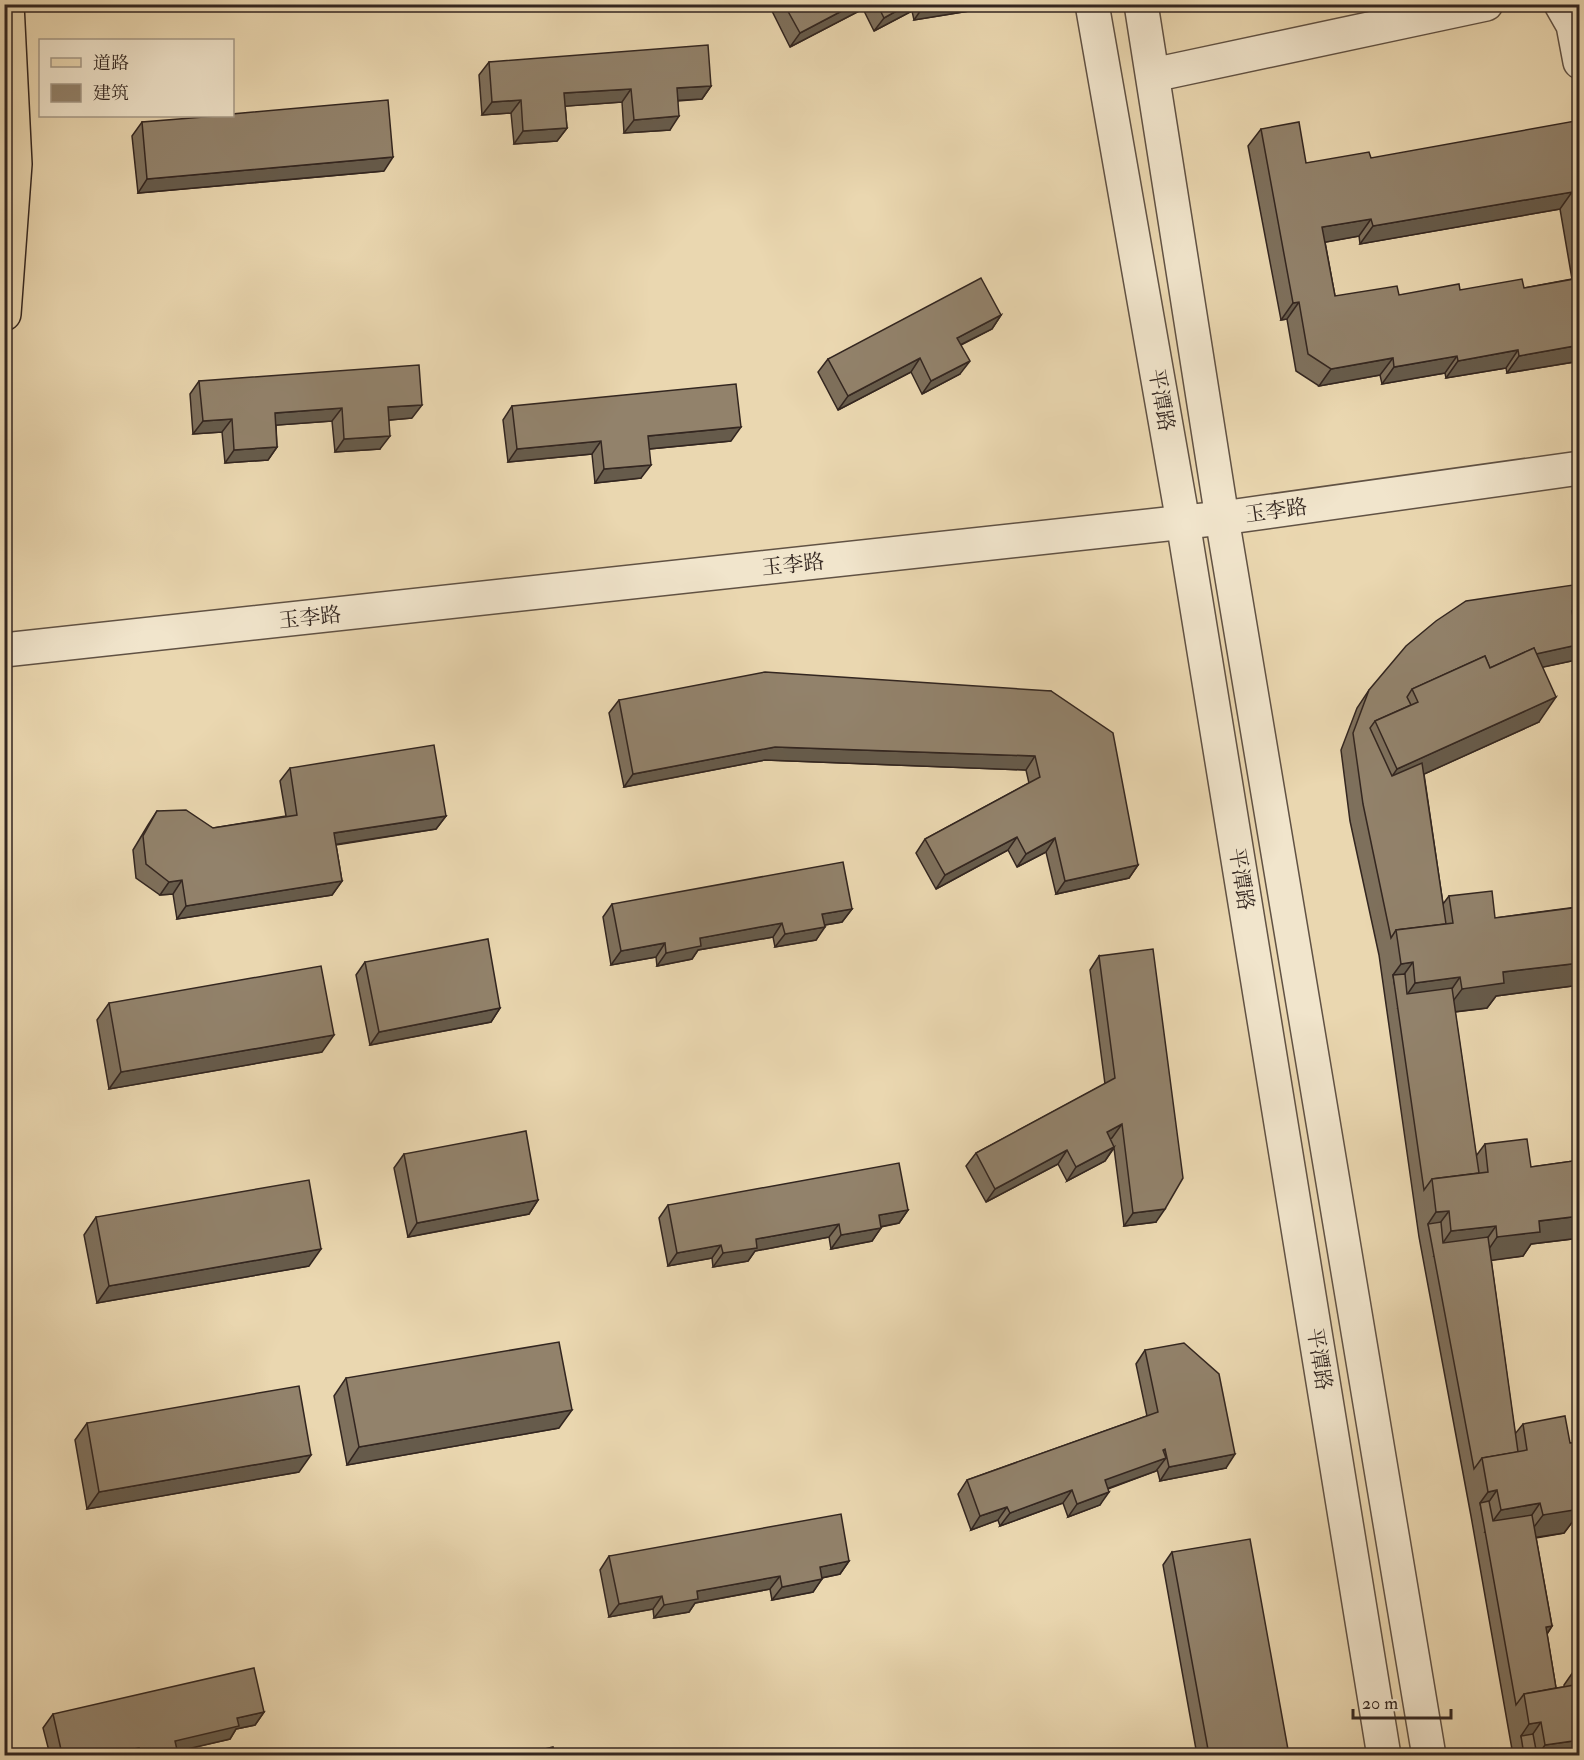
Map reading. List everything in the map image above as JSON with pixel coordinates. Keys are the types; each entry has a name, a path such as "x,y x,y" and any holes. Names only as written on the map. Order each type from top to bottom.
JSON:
{"main road":[{"path":"4,314 15,164 7,4"}],"street":[{"name":"平潭路","path":"1092,4 1183,522 1384,1755"},
{"name":"平潭路","path":"1141,4 1222,518 1429,1755"},
{"path":"1153,75 1486,4"},
{"path":"1562,4 1573,24 1580,62"},
{"name":"玉李路","path":"4,650 1222,518 1580,468"}],"building":[{"path":"784,4 855,4 800,33"},
{"path":"877,4 909,4 884,18"},
{"path":"708,45 711,86 677,88 679,116 634,120 631,89 564,93 567,128 523,131 521,100 492,102 489,62"},
{"path":"388,100 393,157 147,179 142,122 234,117 234,114"},
{"path":"1575,121 1580,147 1580,233 1572,192 1373,226 1371,219 1322,227 1335,296 1397,286 1399,295 1459,284 1460,290 1522,279 1524,288 1580,278 1580,345 1519,356 1518,350 1458,361 1457,356 1394,367 1393,358 1331,369 1308,354 1299,302 1293,303 1261,129 1299,122 1306,163 1369,152 1371,158"},
{"path":"981,278 1001,315 957,338 970,361 931,381 920,358 848,396 828,359"},
{"path":"419,365 422,405 388,407 390,436 344,439 342,408 275,413 277,447 234,450 232,419 203,421 199,381"},
{"path":"736,384 741,427 648,436 651,465 604,469 601,441 517,449 512,406"},
{"path":"1580,584 1580,603 1572,611 1577,645 1536,654 1534,648 1490,668 1485,656 1412,689 1407,697 1411,705 1375,721 1370,728 1392,776 1422,763 1446,924 1396,930 1391,938 1363,804 1353,733 1369,690 1406,646 1436,621 1466,601"},
{"path":"1580,603 1580,621 1577,604"},
{"path":"1534,648 1556,697 1397,769 1375,721 1418,702 1412,689 1485,656 1490,668"},
{"path":"765,672 1051,691 1113,733 1138,865 1065,881 1055,838 1026,854 1017,837 945,875 925,839 1040,777 1035,756 775,747 633,774 619,700"},
{"path":"434,745 446,816 334,833 342,881 186,906 182,880 169,882 146,864 143,836 157,811 186,810 213,828 297,815 290,768"},
{"path":"843,862 852,909 822,914 825,927 785,934 782,923 700,938 701,946 666,953 665,943 621,951 612,904"},
{"path":"1492,891 1495,918 1580,907 1580,963 1503,972 1504,983 1462,989 1460,977 1415,983 1413,962 1401,964 1396,930 1453,923 1449,896"},
{"path":"488,939 500,1008 379,1032 365,962"},
{"path":"1153,949 1183,1178 1165,1209 1133,1213 1122,1124 1107,1132 1114,1147 1076,1167 1067,1150 995,1189 976,1153 1115,1078 1099,956"},
{"path":"321,966 334,1035 121,1072 109,1003"},
{"path":"1405,974 1407,994 1452,988 1479,1173 1432,1179 1424,1190 1393,975"},
{"path":"526,1131 538,1200 417,1223 404,1154"},
{"path":"1527,1139 1531,1167 1580,1160 1580,1216 1539,1221 1540,1232 1497,1237 1496,1226 1451,1231 1449,1211 1436,1212 1432,1179 1488,1172 1485,1144"},
{"path":"899,1163 908,1210 879,1215 881,1228 841,1235 839,1224 756,1239 757,1248 723,1253 721,1245 677,1253 668,1205"},
{"path":"309,1180 321,1249 109,1286 96,1217"},
{"path":"1441,1222 1443,1243 1488,1237 1518,1452 1482,1458 1474,1469 1428,1224"},
{"path":"559,1342 572,1410 359,1447 346,1378"},
{"path":"1184,1343 1219,1374 1235,1454 1169,1467 1165,1449 1163,1450 1166,1458 1105,1480 1109,1492 1077,1504 1072,1490 1010,1513 1007,1507 980,1516 967,1480 1158,1412 1145,1350"},
{"path":"299,1386 311,1455 99,1492 87,1423"},
{"path":"1565,1416 1570,1443 1580,1442 1580,1509 1543,1515 1540,1503 1501,1510 1497,1490 1488,1492 1482,1458 1527,1450 1523,1424"},
{"path":"1489,1501 1493,1521 1532,1515 1552,1626 1546,1627 1556,1688 1524,1694 1516,1705 1480,1503"},
{"path":"841,1514 849,1561 820,1567 822,1579 782,1587 780,1576 697,1591 698,1599 664,1605 662,1596 619,1604 609,1556"},
{"path":"1250,1539 1289,1755 1209,1755 1172,1552"},
{"path":"254,1668 264,1712 237,1718 239,1726 175,1741 178,1754 140,1755 139,1748 105,1755 62,1754 53,1714"},
{"path":"1580,1684 1580,1740 1545,1745 1541,1722 1529,1724 1524,1694"},
{"path":"1533,1734 1537,1755 1524,1755 1521,1736"},
{"path":"553,1747 555,1755 520,1755"},
{"path":"1580,1750 1580,1755 1545,1755"}]}
